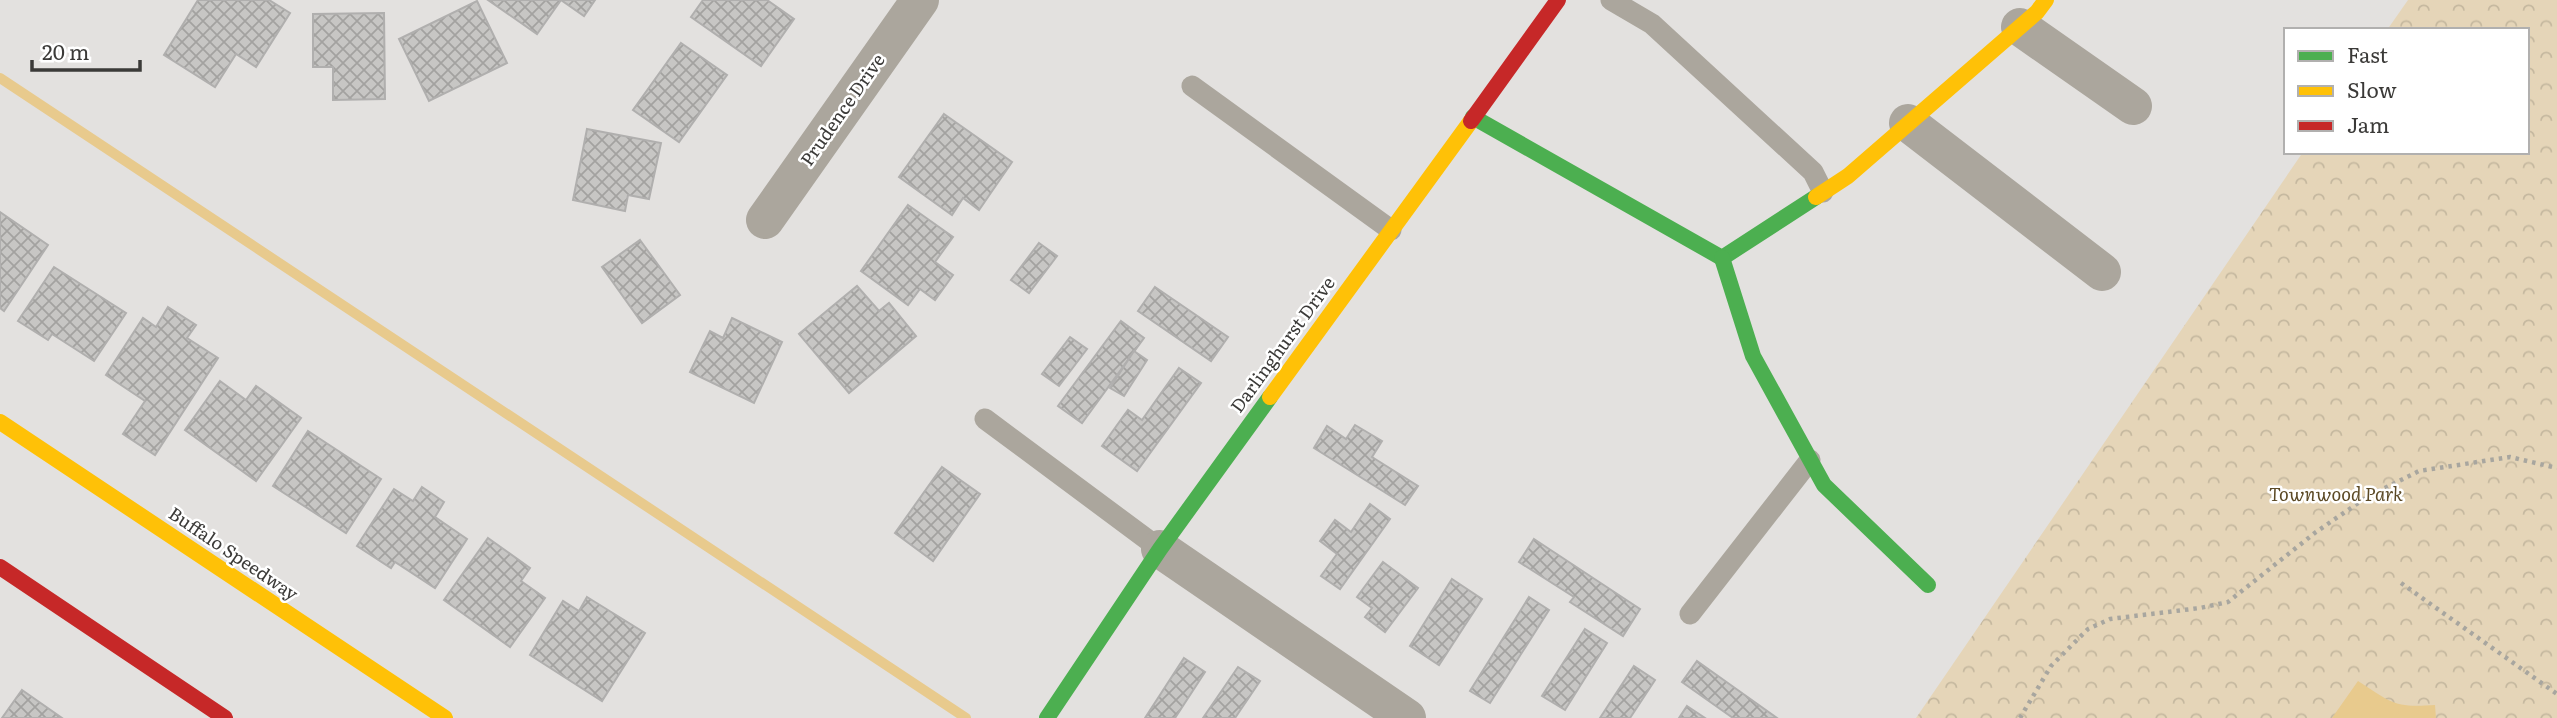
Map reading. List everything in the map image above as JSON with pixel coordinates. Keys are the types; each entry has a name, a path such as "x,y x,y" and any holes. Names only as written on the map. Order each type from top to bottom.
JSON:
{"street":[{"name":"Prudence Drive","path":"765,220 920,0"},
{"name":"Darlinghurst Drive","path":"1049,715 1160,549 1558,0"},
{"path":"1722,258 1848,176 2033,13 2133,106"},
{"path":"1473,117 1722,258 1753,356 1824,485 1928,585"},
{"path":"1908,123 2102,272"},
{"name":"Buffalo Speedway","path":"0,422 445,718"},
{"path":"1160,549 1407,718"},
{"path":"0,568 225,718"}],"lane":[{"path":"1611,0 1652,24 1714,79 1813,172 1823,192"},
{"path":"1192,86 1391,230"},
{"path":"985,419 1160,549"},
{"path":"1690,614 1810,460"}],"path":[{"path":"2020,718 2051,666 2088,629 2110,619 2228,602 2316,532 2367,497 2419,471 2510,457 2557,468"},
{"path":"2401,583 2557,694"}],"green space":[{"name":"Townwood Park","path":"2408,0 2557,0 2557,718 1916,718 2302,154 2529,154 2529,28 2388,28"}],"shaded area":[{"path":"2358,681 2402,705 2435,705 2436,718 2332,718"}],"building":[{"path":"198,0 269,0 290,13 256,67 236,54 215,87 164,55"},
{"path":"488,0 561,0 537,34"},
{"path":"561,0 595,0 584,16"},
{"path":"703,0 767,0 794,19 761,66 691,17"},
{"path":"477,1 507,63 429,101 399,39"},
{"path":"384,13 385,99 333,100 333,67 313,67 313,14"},
{"path":"681,43 727,75 679,142 633,110"},
{"path":"944,114 1012,162 979,210 963,198 952,215 899,177"},
{"path":"587,129 661,143 649,199 628,195 625,211 573,200"},
{"path":"908,205 953,237 935,262 953,275 935,300 920,289 908,305 861,271"},
{"path":"0,212 48,245 4,311 0,308"},
{"path":"640,240 680,295 642,323 602,267"},
{"path":"1039,243 1057,256 1029,293 1011,280"},
{"path":"54,267 126,313 94,361 52,334 48,340 18,321"},
{"path":"857,286 879,311 889,303 916,336 849,393 799,334"},
{"path":"1155,287 1228,337 1211,361 1138,311"},
{"path":"168,307 196,325 187,338 218,358 155,455 123,434 145,401 106,375 143,318 156,327"},
{"path":"732,318 782,342 754,403 690,372 710,331 723,338"},
{"path":"1121,321 1144,338 1082,423 1058,406"},
{"path":"1070,337 1087,349 1059,386 1042,374"},
{"path":"1134,351 1147,360 1124,396 1110,388"},
{"path":"1179,368 1201,383 1137,471 1102,446 1128,410 1142,420"},
{"path":"220,381 246,400 256,386 301,418 256,481 185,430"},
{"path":"1355,425 1382,441 1372,457 1418,486 1405,505 1314,448 1327,426 1346,439"},
{"path":"308,431 381,479 346,533 273,486"},
{"path":"942,467 980,494 933,561 895,533"},
{"path":"422,487 444,502 435,517 467,539 435,588 395,562 391,568 357,546 394,489 413,501"},
{"path":"1370,504 1390,519 1340,589 1321,576 1337,554 1320,541 1335,520 1351,532"},
{"path":"488,538 530,568 521,581 545,598 510,647 444,600"},
{"path":"1534,539 1640,609 1623,636 1570,602 1574,597 1519,562"},
{"path":"1383,562 1418,588 1385,632 1365,617 1372,608 1357,597"},
{"path":"1452,579 1482,599 1439,665 1410,646"},
{"path":"587,597 645,633 602,701 530,655 563,601 579,611"},
{"path":"1529,597 1549,610 1490,703 1470,691"},
{"path":"1585,629 1607,643 1565,710 1542,696"},
{"path":"1184,658 1205,672 1175,718 1145,718"},
{"path":"1697,661 1777,718 1733,718 1682,682"},
{"path":"1634,666 1655,680 1630,718 1600,718"},
{"path":"1238,667 1260,681 1235,718 1203,718"},
{"path":"22,690 62,718 2,718"},
{"path":"1687,706 1705,718 1679,718"}],"waterway":[{"path":"0,78 966,718"}],"traffic: fast":[{"path":"1473,117 1722,258 1816,197"},
{"path":"1722,258 1753,356 1824,485 1928,585"},
{"path":"1047,718 1160,549 1270,397"}],"traffic: slow":[{"path":"1816,197 1848,176 2037,12 2046,0"},
{"path":"1270,397 1471,121"},
{"path":"0,422 445,718"}],"traffic: jam":[{"path":"1471,121 1558,0"},
{"path":"0,567 225,718"}]}
